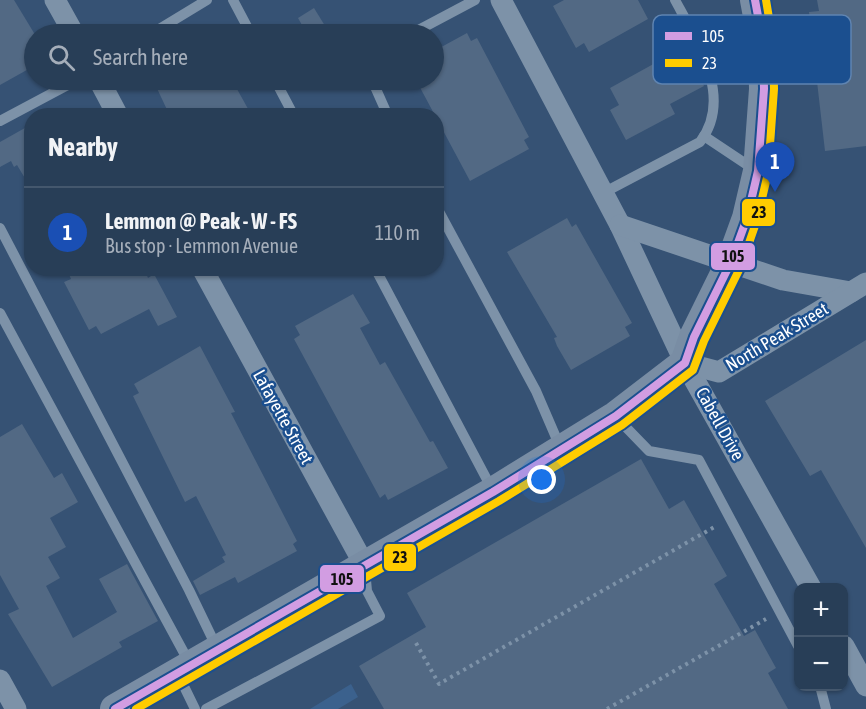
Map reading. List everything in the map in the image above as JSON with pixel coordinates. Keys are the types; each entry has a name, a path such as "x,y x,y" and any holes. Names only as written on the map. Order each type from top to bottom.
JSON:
{"main road":[{"path":"755,0 758,15"},
{"path":"115,709 494,492 616,416 685,363 694,337 730,262 747,218 758,171 764,84"}],"street":[{"path":"55,0 68,24"},
{"name":"Cabell Drive","path":"501,0 621,225 685,363 808,583"},
{"path":"104,90 114,108"},
{"path":"621,225 730,262"},
{"name":"North Peak Street","path":"730,262 783,280 858,288"},
{"name":"Lafayette Street","path":"206,276 364,566"},
{"name":"North Peak Street","path":"685,363 719,372 858,288"},
{"path":"848,655 866,686"},
{"path":"0,680 16,709"}],"lane":[{"path":"167,24 207,0"},
{"path":"233,0 246,24"},
{"path":"430,24 475,0"},
{"path":"675,0 683,15"},
{"path":"603,192 700,142 713,109 712,84"},
{"path":"24,108 58,90"},
{"path":"280,90 290,108"},
{"path":"376,90 384,108"},
{"path":"0,121 24,108"},
{"path":"704,136 758,171"},
{"path":"444,221 536,392 562,450"},
{"path":"0,228 24,274"},
{"path":"25,276 189,590 218,651"},
{"path":"379,276 494,492"},
{"path":"0,313 185,670 195,709"},
{"path":"616,416 649,452 699,460 794,638"},
{"path":"206,709 380,616 368,591 364,566"},
{"path":"821,691 826,709"}],"path":[{"path":"416,643 439,684 730,518"},
{"path":"607,709 780,612"}],"water":[{"path":"351,684 358,697 338,709 310,709"}],"building":[{"path":"0,0 14,0 29,24 24,24 24,72 0,85"},
{"path":"564,0 638,0 648,19 589,52 584,43 576,48 553,6"},
{"path":"817,0 866,0 866,146 825,151 817,84 851,84 851,15 809,15 809,12 819,11"},
{"path":"314,8 324,24 301,24 298,18"},
{"path":"467,33 471,41 477,38 529,137 524,140 529,149 470,181 444,132 444,108 431,108 421,90 444,90 444,46"},
{"path":"653,64 653,84 703,84 704,86 670,104 675,114 626,140 610,110 619,105 610,88"},
{"path":"158,90 238,90 248,108 166,108"},
{"path":"24,128 24,177 17,165 14,167 11,161 0,167 0,142"},
{"path":"567,218 572,227 576,224 632,323 625,327 630,336 571,370 557,346 554,338 557,337 507,252"},
{"path":"70,276 147,276 148,278 155,276 177,317 158,326 149,309 101,334 96,326 89,330 64,282 71,279"},
{"path":"353,294 370,323 360,328 380,365 385,362 430,442 433,441 448,468 388,500 385,494 380,498 294,339 300,335 295,326"},
{"path":"866,340 866,548 821,470 810,476 765,401"},
{"path":"200,346 235,412 231,413 297,541 293,544 297,551 238,583 235,577 200,595 193,581 225,562 222,557 226,555 196,496 185,502 133,396 139,393 134,384"},
{"path":"22,424 54,478 62,473 78,502 50,518 66,547 48,557 60,578 46,586 73,638 117,612 99,579 127,564 158,621 119,642 122,647 52,687 8,614 19,609 0,575 0,437"},
{"path":"641,459 669,509 684,500 727,576 714,584 744,636 755,630 776,668 768,673 788,709 384,709 359,666 426,627 407,593"}],"transit line":[{"name":"105","path":"755,0 758,15"},
{"name":"23","path":"766,0 768,15"},
{"name":"105","path":"115,709 493,492 616,416 685,363 694,337 731,262 747,218 758,171 764,84"},
{"name":"23","path":"136,709 499,501 622,425 693,370 704,341 741,266 757,220 768,173 774,84"}],"place":[{"name":"Lemmon @ Peak - W - FS","path":"775,192"}]}
